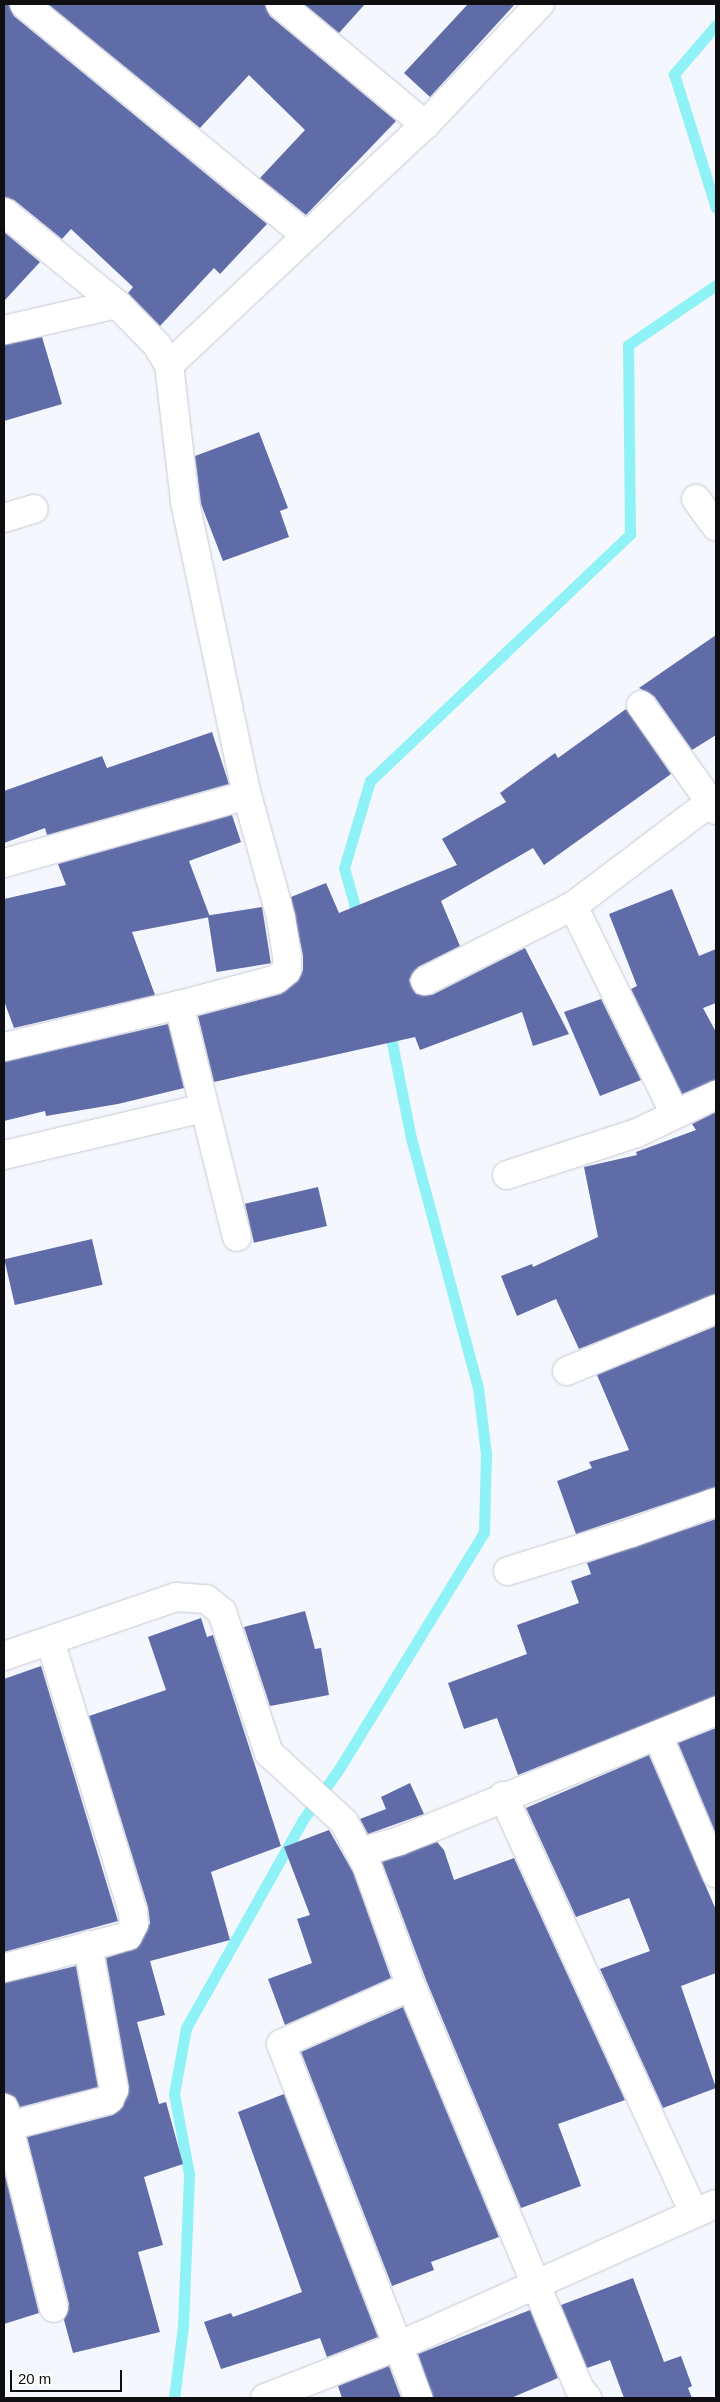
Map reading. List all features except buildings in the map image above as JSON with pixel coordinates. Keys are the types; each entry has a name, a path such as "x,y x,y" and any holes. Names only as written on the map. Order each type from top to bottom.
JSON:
{"street":[{"path":"24,4 305,235"},
{"path":"169,365 425,124 540,4"},
{"path":"288,6 425,124"},
{"path":"4,212 117,304 157,345 169,365 185,502 247,794 280,918 287,970 277,980 4,1047"},
{"path":"4,330 117,304"},
{"path":"696,499 716,527"},
{"path":"4,518 34,509"},
{"path":"425,981 573,906 715,803 641,705"},
{"path":"4,863 247,794"},
{"path":"573,906 676,1114"},
{"path":"179,1005 237,1237"},
{"path":"507,1175 637,1133 716,1095"},
{"path":"4,1155 204,1108"},
{"path":"567,1371 716,1309"},
{"path":"508,1571 631,1533 716,1502"},
{"path":"4,1656 176,1597 206,1598 222,1612 260,1732 269,1753 282,1768 344,1822 361,1852 412,1986 537,2286 586,2398"},
{"path":"4,1968 128,1936 134,1924 133,1912 50,1641"},
{"path":"361,1852 399,1841 503,1796 658,1736 716,1710"},
{"path":"658,1736 716,1873"},
{"path":"265,2398 396,2347 537,2286 705,2208 503,1796"},
{"path":"54,2308 6,2117 109,2100 114,2090 88,1945"},
{"path":"412,1986 281,2044 396,2347 418,2398"}],"waterway":[{"path":"716,25 674,74 716,208"},
{"path":"359,921 344,868 370,781 630,534 628,345 716,285"},
{"path":"174,2398 183,2326 189,2174 174,2094 186,2028 302,1821 339,1769 484,1532 486,1454 478,1388 411,1138 389,1028"}]}
